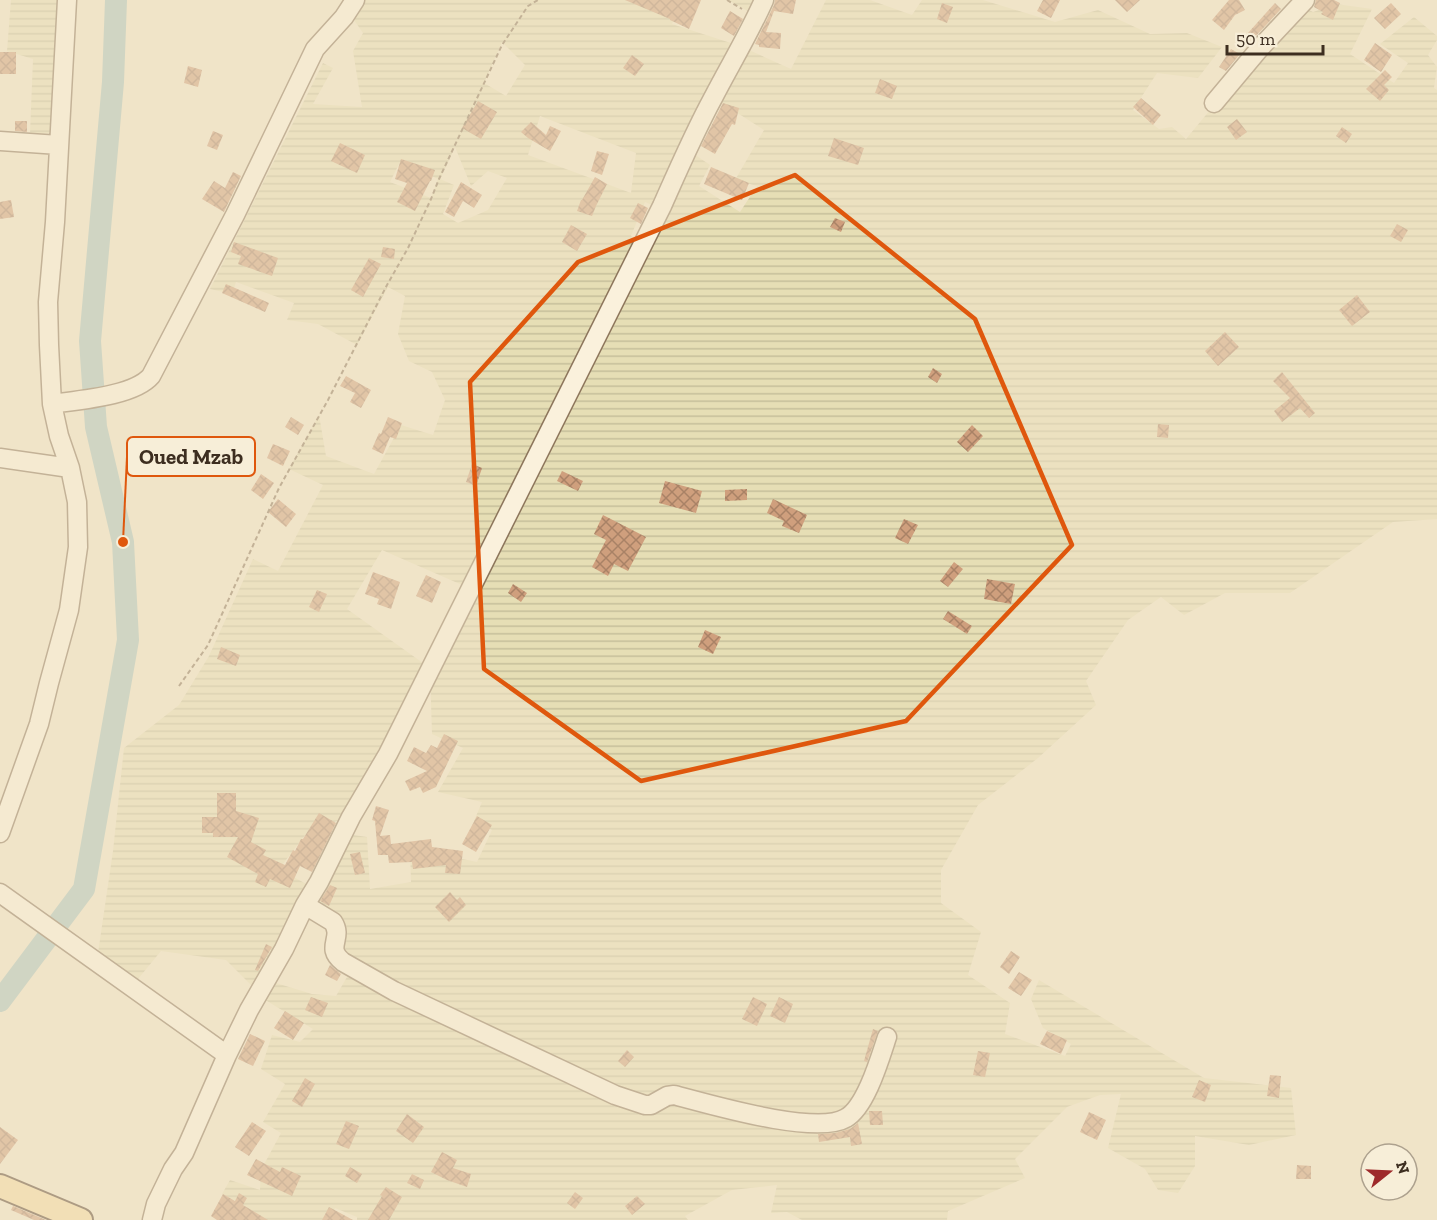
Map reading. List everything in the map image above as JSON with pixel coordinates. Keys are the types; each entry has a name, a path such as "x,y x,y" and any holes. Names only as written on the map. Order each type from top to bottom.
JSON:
{"main road":[{"path":"0,1186 81,1220"}],"street":[{"path":"0,833 39,724 69,610 78,547 77,502 52,405 48,302 55,222 67,0"},
{"path":"52,405 119,393 146,381 151,376 235,215 315,49 344,17 355,0"},
{"path":"152,1220 156,1204 173,1169 184,1153 249,1010 284,949 305,905 320,882 351,817 388,754 662,206 694,136 764,0"},
{"path":"1214,103 1260,48 1305,0"},
{"path":"0,141 59,145"},
{"path":"0,458 70,468"},
{"path":"3,895 227,1055"},
{"path":"305,905 336,925 334,951 343,962 394,991 528,1055 615,1095 645,1105 655,1104 667,1096 674,1095 732,1111 783,1120 837,1122 847,1118 862,1099 887,1037"}],"path":[{"path":"179,686 208,645 279,488 408,248 502,45 528,6 538,0"},
{"path":"727,0 756,17"}],"highlighted area":[{"path":"795,175 975,319 1072,545 906,721 641,781 484,669 470,382 578,262"}],"shaded area":[{"path":"11,0 64,0 62,133 30,134 33,59 7,51"},
{"path":"364,0 682,0 672,24 740,46 791,69 826,0 870,0 912,15 922,0 983,0 1055,22 1098,10 1150,34 1187,33 1222,47 1198,78 1157,73 1133,110 1159,129 1172,127 1186,139 1300,5 1313,12 1336,4 1372,9 1350,54 1394,83 1408,63 1380,44 1414,17 1437,36 1428,55 1437,67 1434,88 1437,90 1437,519 1393,522 1290,593 1225,593 1184,615 1161,597 1128,620 1086,681 1096,705 1038,758 978,805 941,870 941,903 981,932 968,975 1010,1003 1005,1034 1065,1056 1071,1044 1043,1028 1031,999 1039,980 1204,1078 1291,1088 1296,1135 1249,1145 1195,1136 1195,1166 1178,1193 1158,1190 1145,1169 1108,1148 1121,1094 1100,1095 1067,1107 1015,1159 1025,1178 948,1211 947,1220 802,1220 787,1212 771,1213 777,1185 732,1190 685,1216 688,1220 357,1220 357,1217 335,1208 331,1220 267,1220 222,1194 230,1180 260,1190 261,1170 281,1133 263,1122 285,1084 261,1069 272,1035 300,1042 313,1029 267,1001 226,960 161,951 138,979 98,953 113,851 124,748 179,705 209,656 253,559 278,571 323,485 289,469 319,415 326,456 374,474 401,425 433,435 445,400 432,372 409,361 398,334 405,296 388,287 357,345 318,324 287,320 294,303 236,282 232,294 210,289 323,63 333,68 313,104 362,107 353,51 363,33 354,20","holes":["502,42 525,65 506,96 484,83","714,98 764,130 735,180 757,186 740,212 699,186 710,165 688,150","540,116 636,153 631,193 528,155","455,147 471,186 488,171 507,178 488,210 458,223 443,214 454,185 440,179","400,162 438,179 431,198 390,182","645,202 659,208 641,243 631,236","382,550 469,588 430,668 347,609","430,670 432,734 463,748 438,792 482,802 474,821 492,830 477,862 410,848 411,882 370,889 367,837 347,834 319,891 279,869 306,834 358,812","313,905 335,919 347,931 340,964 351,970 336,996 312,994 276,983"]},
{"path":"728,0 763,0 755,15"}],"building":[{"path":"625,0 701,0 689,29"},
{"path":"775,0 796,0 793,14 774,11 766,32 781,33 780,49 759,47 755,44"},
{"path":"1043,0 1060,0 1051,18 1037,11"},
{"path":"1115,0 1140,0 1127,12"},
{"path":"1229,0 1239,0 1245,10 1235,15 1224,30 1212,20"},
{"path":"1316,0 1334,0 1340,3 1333,20 1321,14 1323,12 1314,7"},
{"path":"942,3 953,7 947,23 937,19"},
{"path":"1275,3 1281,9 1253,39 1248,33"},
{"path":"1391,3 1401,14 1385,29 1374,18"},
{"path":"730,11 743,19 734,36 721,28"},
{"path":"1375,43 1392,55 1381,72 1364,60"},
{"path":"1231,49 1240,54 1226,71 1219,67"},
{"path":"0,52 16,52 16,74 0,74"},
{"path":"632,55 644,64 635,76 623,68"},
{"path":"188,66 202,70 198,87 184,83"},
{"path":"1385,70 1392,77 1384,85 1389,90 1380,101 1366,89"},
{"path":"880,79 897,86 892,99 875,93"},
{"path":"1141,98 1161,115 1153,125 1133,107"},
{"path":"478,101 497,112 481,139 462,128"},
{"path":"723,103 739,108 735,125 732,124 715,154 701,146"},
{"path":"1237,119 1247,132 1236,140 1227,127"},
{"path":"15,121 27,121 27,132 15,131"},
{"path":"531,122 546,135 550,126 561,131 550,151 521,132"},
{"path":"1342,127 1352,134 1346,143 1336,136"},
{"path":"213,131 223,135 217,150 207,146"},
{"path":"834,138 864,148 858,165 828,156"},
{"path":"340,143 365,155 357,173 331,161"},
{"path":"597,151 609,154 602,175 591,171"},
{"path":"401,159 435,170 415,211 397,202 407,183 395,179"},
{"path":"711,167 749,183 742,200 704,184"},
{"path":"233,172 241,176 224,212 202,199 214,181 225,188"},
{"path":"595,177 607,184 592,216 577,211"},
{"path":"461,182 482,195 474,208 463,201 454,217 445,212"},
{"path":"11,200 14,217 0,219 0,202"},
{"path":"638,203 648,208 641,224 630,218"},
{"path":"835,218 845,222 841,232 830,227"},
{"path":"1397,224 1408,230 1401,242 1390,236"},
{"path":"571,225 587,234 577,251 562,242"},
{"path":"234,242 278,258 272,276 238,264 241,256 231,252"},
{"path":"383,247 395,249 394,259 381,257"},
{"path":"369,258 381,264 363,297 351,290"},
{"path":"226,284 269,303 265,312 222,293"},
{"path":"1357,295 1370,312 1352,326 1339,310"},
{"path":"1225,332 1239,347 1218,366 1205,351"},
{"path":"933,368 942,374 937,383 928,377"},
{"path":"1282,372 1315,413 1309,418 1300,408 1282,422 1274,411 1290,398 1273,381"},
{"path":"346,376 371,390 361,408 350,402 355,393 340,386"},
{"path":"291,417 304,425 298,435 285,427"},
{"path":"388,417 402,423 396,439 390,437 383,454 372,449"},
{"path":"1158,424 1169,425 1168,438 1157,437"},
{"path":"972,425 983,436 968,452 957,442"},
{"path":"273,444 290,451 283,466 267,458"},
{"path":"472,464 482,468 476,486 466,482"},
{"path":"562,471 583,481 578,491 557,481"},
{"path":"261,474 274,483 263,499 251,490"},
{"path":"665,481 702,491 696,513 659,503"},
{"path":"747,489 747,500 725,501 725,490"},
{"path":"278,499 296,514 286,527 268,512"},
{"path":"773,499 807,515 799,533 782,526 784,521 767,513"},
{"path":"603,515 646,537 628,571 614,564 608,576 592,567 606,540 594,534"},
{"path":"904,519 918,525 908,544 895,538"},
{"path":"954,562 963,569 948,587 940,581"},
{"path":"373,572 400,582 391,609 377,604 379,599 365,594"},
{"path":"426,575 441,582 432,603 416,596"},
{"path":"987,579 1015,584 1011,604 984,599"},
{"path":"513,584 527,593 521,602 508,593"},
{"path":"317,590 327,594 319,612 309,607"},
{"path":"948,611 972,626 967,634 943,619"},
{"path":"705,630 721,637 713,654 698,647"},
{"path":"221,647 240,655 236,666 217,659"},
{"path":"444,734 458,741 436,787 423,793 420,787 410,791 405,781 427,771 407,761 414,747 426,753 431,745 437,748"},
{"path":"217,793 236,793 236,811 259,818 251,842 266,850 263,855 285,865 319,813 336,823 312,872 300,866 290,888 270,879 266,887 255,882 258,874 227,857 238,837 213,837 213,833 202,833 202,817 217,817"},
{"path":"376,806 389,810 380,836 390,835 391,844 431,839 432,847 463,851 460,874 445,873 446,865 413,869 412,862 389,863 388,855 378,855 375,821 372,820"},
{"path":"477,816 492,825 476,852 462,844"},
{"path":"360,852 365,873 355,875 350,854"},
{"path":"330,885 337,888 329,906 320,901"},
{"path":"450,892 457,900 460,897 466,905 449,922 435,907"},
{"path":"266,944 272,947 258,971 255,970"},
{"path":"1011,951 1020,957 1009,974 1000,967"},
{"path":"330,965 341,974 337,981 325,975"},
{"path":"1019,972 1032,980 1021,996 1008,988"},
{"path":"311,997 328,1003 322,1017 305,1010"},
{"path":"753,997 767,1004 757,1026 742,1019"},
{"path":"779,997 793,1004 785,1023 770,1016"},
{"path":"285,1011 304,1023 293,1040 274,1028"},
{"path":"873,1029 878,1031 867,1062 864,1061"},
{"path":"1047,1031 1067,1040 1061,1054 1040,1044"},
{"path":"250,1034 265,1041 253,1066 238,1059"},
{"path":"627,1050 634,1057 625,1067 618,1061"},
{"path":"978,1051 990,1053 985,1077 973,1075"},
{"path":"1270,1075 1281,1076 1279,1098 1267,1096"},
{"path":"305,1078 315,1084 302,1107 292,1101"},
{"path":"1199,1080 1211,1085 1205,1102 1192,1097"},
{"path":"869,1111 882,1111 883,1125 870,1125"},
{"path":"1089,1112 1106,1120 1097,1140 1080,1132"},
{"path":"407,1114 424,1127 413,1143 396,1131"},
{"path":"346,1121 359,1126 349,1149 336,1144"},
{"path":"252,1122 266,1131 249,1156 235,1147"},
{"path":"858,1123 862,1144 851,1146 850,1137 819,1142 818,1134 850,1129"},
{"path":"0,1127 18,1140 0,1164"},
{"path":"442,1152 457,1160 453,1168 471,1174 467,1187 431,1172"},
{"path":"256,1159 280,1172 282,1167 301,1176 292,1196 247,1175"},
{"path":"1297,1165 1311,1166 1311,1179 1296,1179"},
{"path":"350,1167 362,1174 357,1183 345,1176"},
{"path":"412,1174 424,1180 420,1189 407,1183"},
{"path":"386,1187 402,1197 389,1220 368,1220 382,1196 380,1195"},
{"path":"575,1192 583,1198 575,1209 567,1203"},
{"path":"239,1193 247,1198 243,1205 268,1220 217,1220 211,1216 223,1194 235,1201"},
{"path":"637,1196 645,1204 632,1215 625,1206"},
{"path":"13,1206 46,1220 34,1220 11,1210"},
{"path":"329,1207 353,1220 322,1220"}],"waterway":[{"path":"0,1001 84,889 128,640 123,542 96,427 90,341 113,82 116,0"}],"place":[{"name":"Oued Mzab","path":"123,542"}]}
